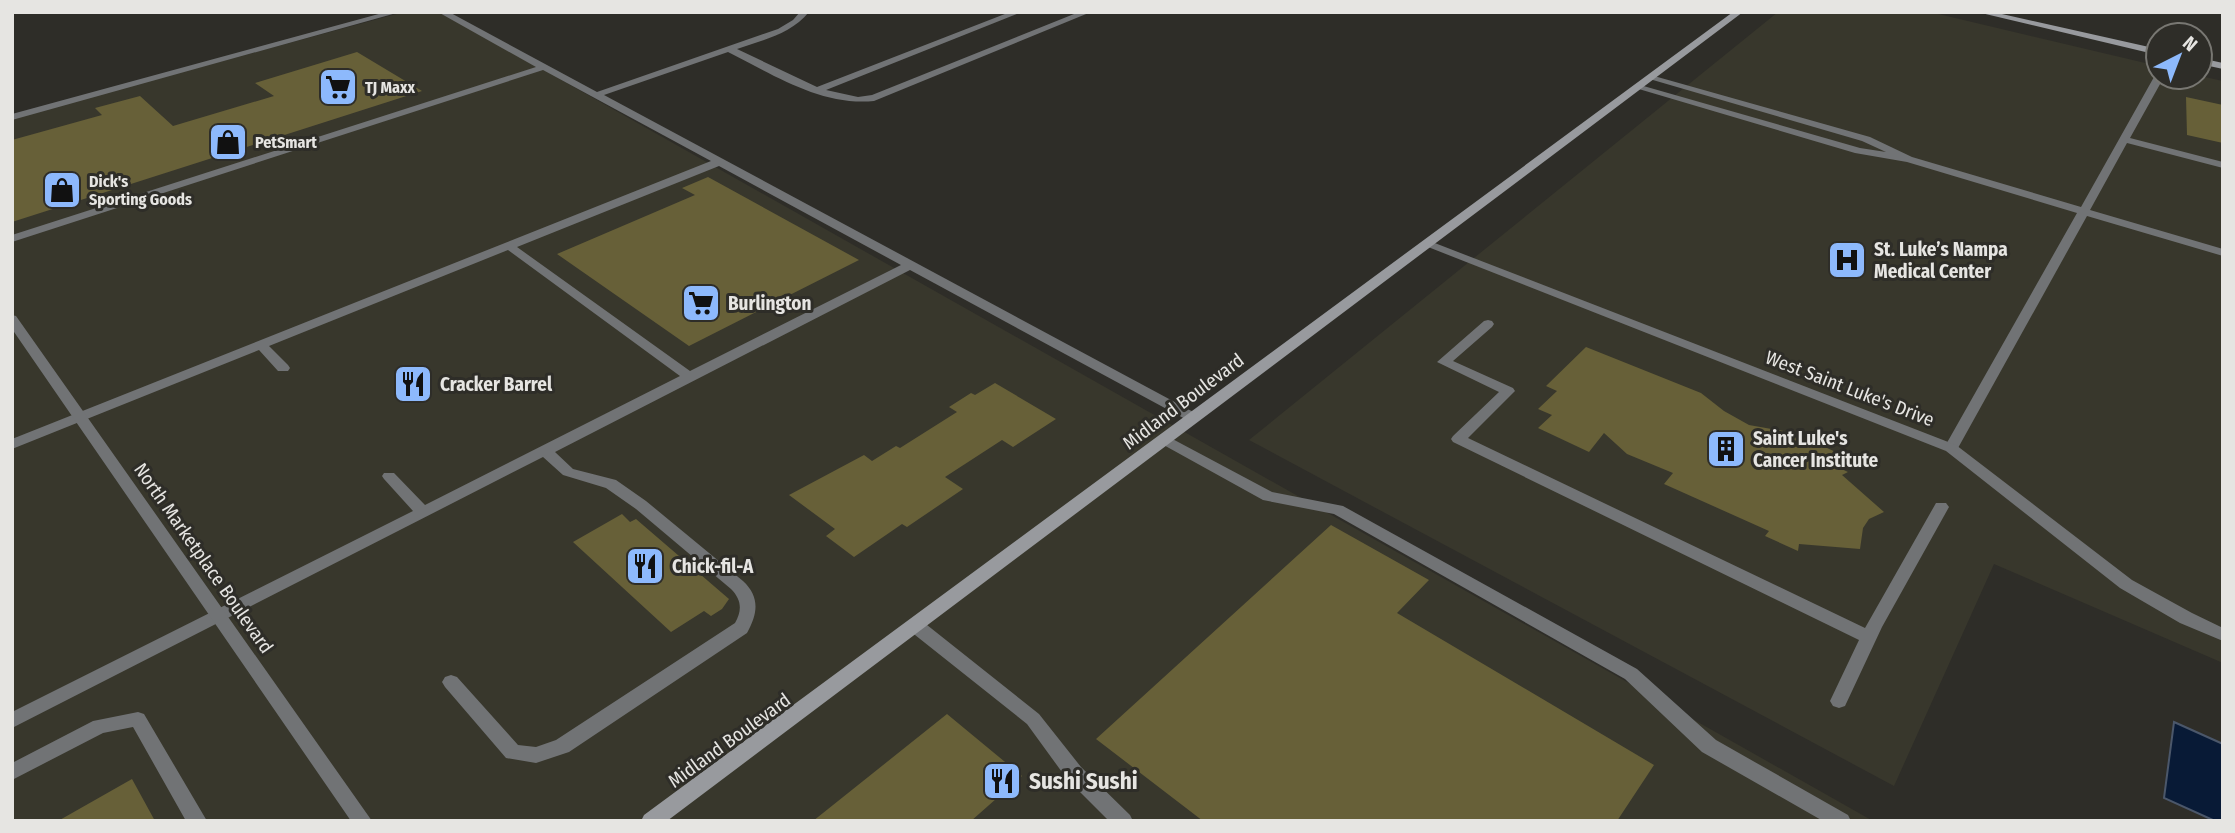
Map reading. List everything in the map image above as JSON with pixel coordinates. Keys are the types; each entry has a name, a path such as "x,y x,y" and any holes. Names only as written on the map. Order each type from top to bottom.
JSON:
{"main road":[{"name":"Midland Boulevard","path":"651,821 1739,12"},
{"path":"1981,12 2144,48"}],"street":[{"path":"12,117 396,12"},
{"path":"442,12 1192,417"},
{"path":"596,95 781,31 796,22 805,12"},
{"path":"818,90 1018,12"},
{"path":"729,49 837,99 859,102 1087,12"},
{"path":"12,239 544,68"},
{"path":"1651,78 1866,139 1908,159"},
{"path":"1637,88 1859,151 1908,159 2223,253"},
{"path":"1951,448 2151,91"},
{"path":"2124,139 2223,165"},
{"path":"12,444 719,162"},
{"name":"West Saint Luke's Drive","path":"1427,243 1951,448 2126,584 2186,618 2223,635"},
{"path":"509,246 689,377"},
{"path":"12,721 909,265"},
{"name":"North Marketplace Boulevard","path":"12,319 362,821"},
{"path":"1488,324 1444,362 1508,391 1458,439 1869,637"},
{"path":"261,345 283,368"},
{"path":"1165,440 1268,496 1338,510 1631,674 1709,746 1841,821"},
{"path":"451,682 513,752 525,756 536,755 562,746 741,628 746,620 749,603 746,593 737,585 641,505 611,484 568,472 544,450"},
{"path":"389,476 423,512"},
{"path":"1839,701 1869,637 1941,507"},
{"path":"916,626 1033,719 1081,781 1123,821"},
{"path":"12,772 99,726 138,719 197,821"}],"shaded area":[{"path":"404,12 441,12 1873,821 12,821 12,118"},
{"name":"St. Luke’s Nampa Medical Center","path":"1778,12 1930,12 2144,63 2144,91 2214,91 2214,79 2223,81 2223,663 1994,564 1894,786 1249,440"}],"water":[{"path":"2174,722 2223,744 2223,821 2215,821 2164,798"}],"building":[{"path":"357,52 422,91 12,222 12,140 102,115 95,108 140,96 173,126 274,96 255,83"},
{"path":"2186,97 2223,105 2223,143 2187,135"},
{"name":"Burlington","path":"708,177 859,260 689,346 557,254 695,195 682,188"},
{"name":"Saint Luke's Cancer Institute","path":"1586,347 1701,393 1724,411 1749,425 1795,433 1842,455 1833,465 1848,472 1842,475 1884,512 1869,519 1863,528 1860,549 1799,544 1798,551 1765,536 1769,531 1664,484 1673,473 1627,454 1604,433 1589,452 1538,428 1552,415 1538,409 1557,391 1546,386"},
{"path":"995,383 1056,419 1013,447 1002,440 945,477 963,489 907,527 902,524 854,557 826,536 835,529 789,495 864,455 872,461 896,446 900,448 957,412 949,407 971,393 975,395"},
{"name":"Chick-fil-A","path":"622,514 630,522 636,519 729,599 722,609 711,616 704,611 671,632 573,542"},
{"path":"1331,525 1429,580 1397,613 1654,765 1617,821 1203,821 1096,739"},
{"path":"947,714 1022,776 971,821 813,821"},
{"path":"132,779 155,821 58,821"}],"place":[{"name":"TJ Maxx","path":"338,87"},
{"name":"PetSmart","path":"228,142"},
{"name":"Dick's Sporting Goods","path":"62,190"},
{"name":"St. Luke’s Nampa Medical Center","path":"1847,260"},
{"name":"Burlington","path":"701,303"},
{"name":"Cracker Barrel","path":"413,384"},
{"name":"Saint Luke's Cancer Institute","path":"1726,449"},
{"name":"Chick-fil-A","path":"645,566"},
{"name":"Sushi Sushi","path":"1002,781"}]}
